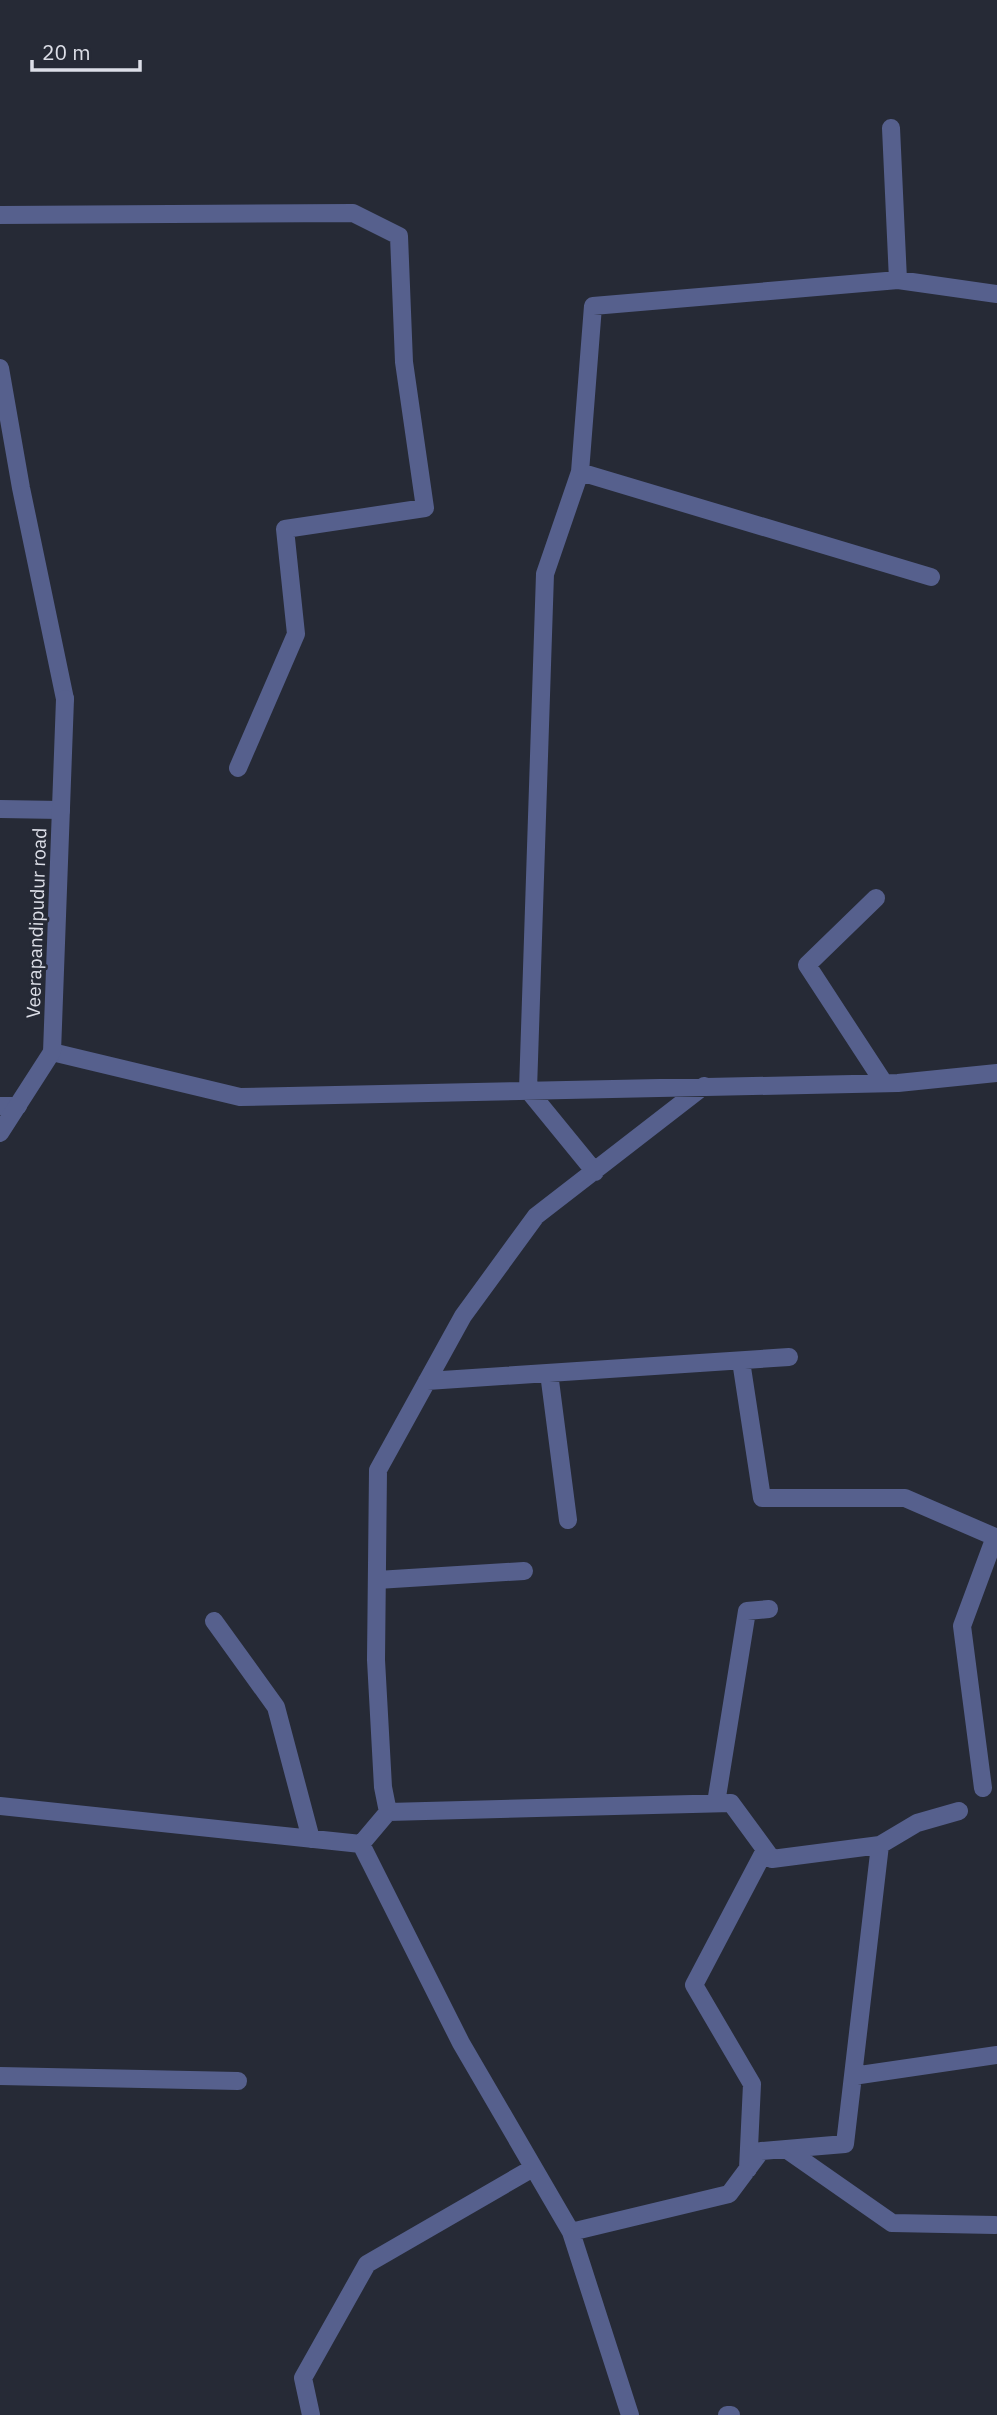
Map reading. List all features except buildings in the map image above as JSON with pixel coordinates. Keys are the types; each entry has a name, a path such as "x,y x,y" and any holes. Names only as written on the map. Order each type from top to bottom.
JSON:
{"street":[{"path":"891,128 898,280"},
{"path":"0,215 353,213 399,236 404,362 425,508 285,529 296,634 238,768"},
{"path":"594,1172 528,1090 545,573 580,472 593,306 898,280 997,294"},
{"name":"Veerapandipudur road","path":"0,368 21,488 65,699 52,1052"},
{"path":"580,472 930,577"},
{"path":"0,809 61,810"},
{"path":"876,898 807,965 884,1083"},
{"path":"0,1133 9,1106 52,1052 240,1097 884,1083 997,1073"},
{"path":"388,1812 383,1787 376,1661 378,1470 463,1316 536,1216 704,1086"},
{"path":"427,1381 789,1357"},
{"path":"741,1361 762,1498 905,1498 996,1537 962,1626 983,1788"},
{"path":"549,1373 568,1520"},
{"path":"377,1580 524,1571"},
{"path":"716,1804 747,1611 769,1609"},
{"path":"214,1621 276,1707 312,1839"},
{"path":"361,1844 388,1812 731,1803 772,1859 880,1845 917,1823 959,1811"},
{"path":"0,1806 361,1844"},
{"path":"361,1844 461,2043 571,2232 630,2415"},
{"path":"571,2232 729,2194 761,2151 845,2144 880,1845"},
{"path":"748,2169 752,2084 694,1984 765,1850"},
{"path":"853,2076 997,2054"},
{"path":"0,2077 238,2081"},
{"path":"786,2149 892,2223 995,2225"},
{"path":"311,2415 303,2378 367,2264 533,2168"}]}
